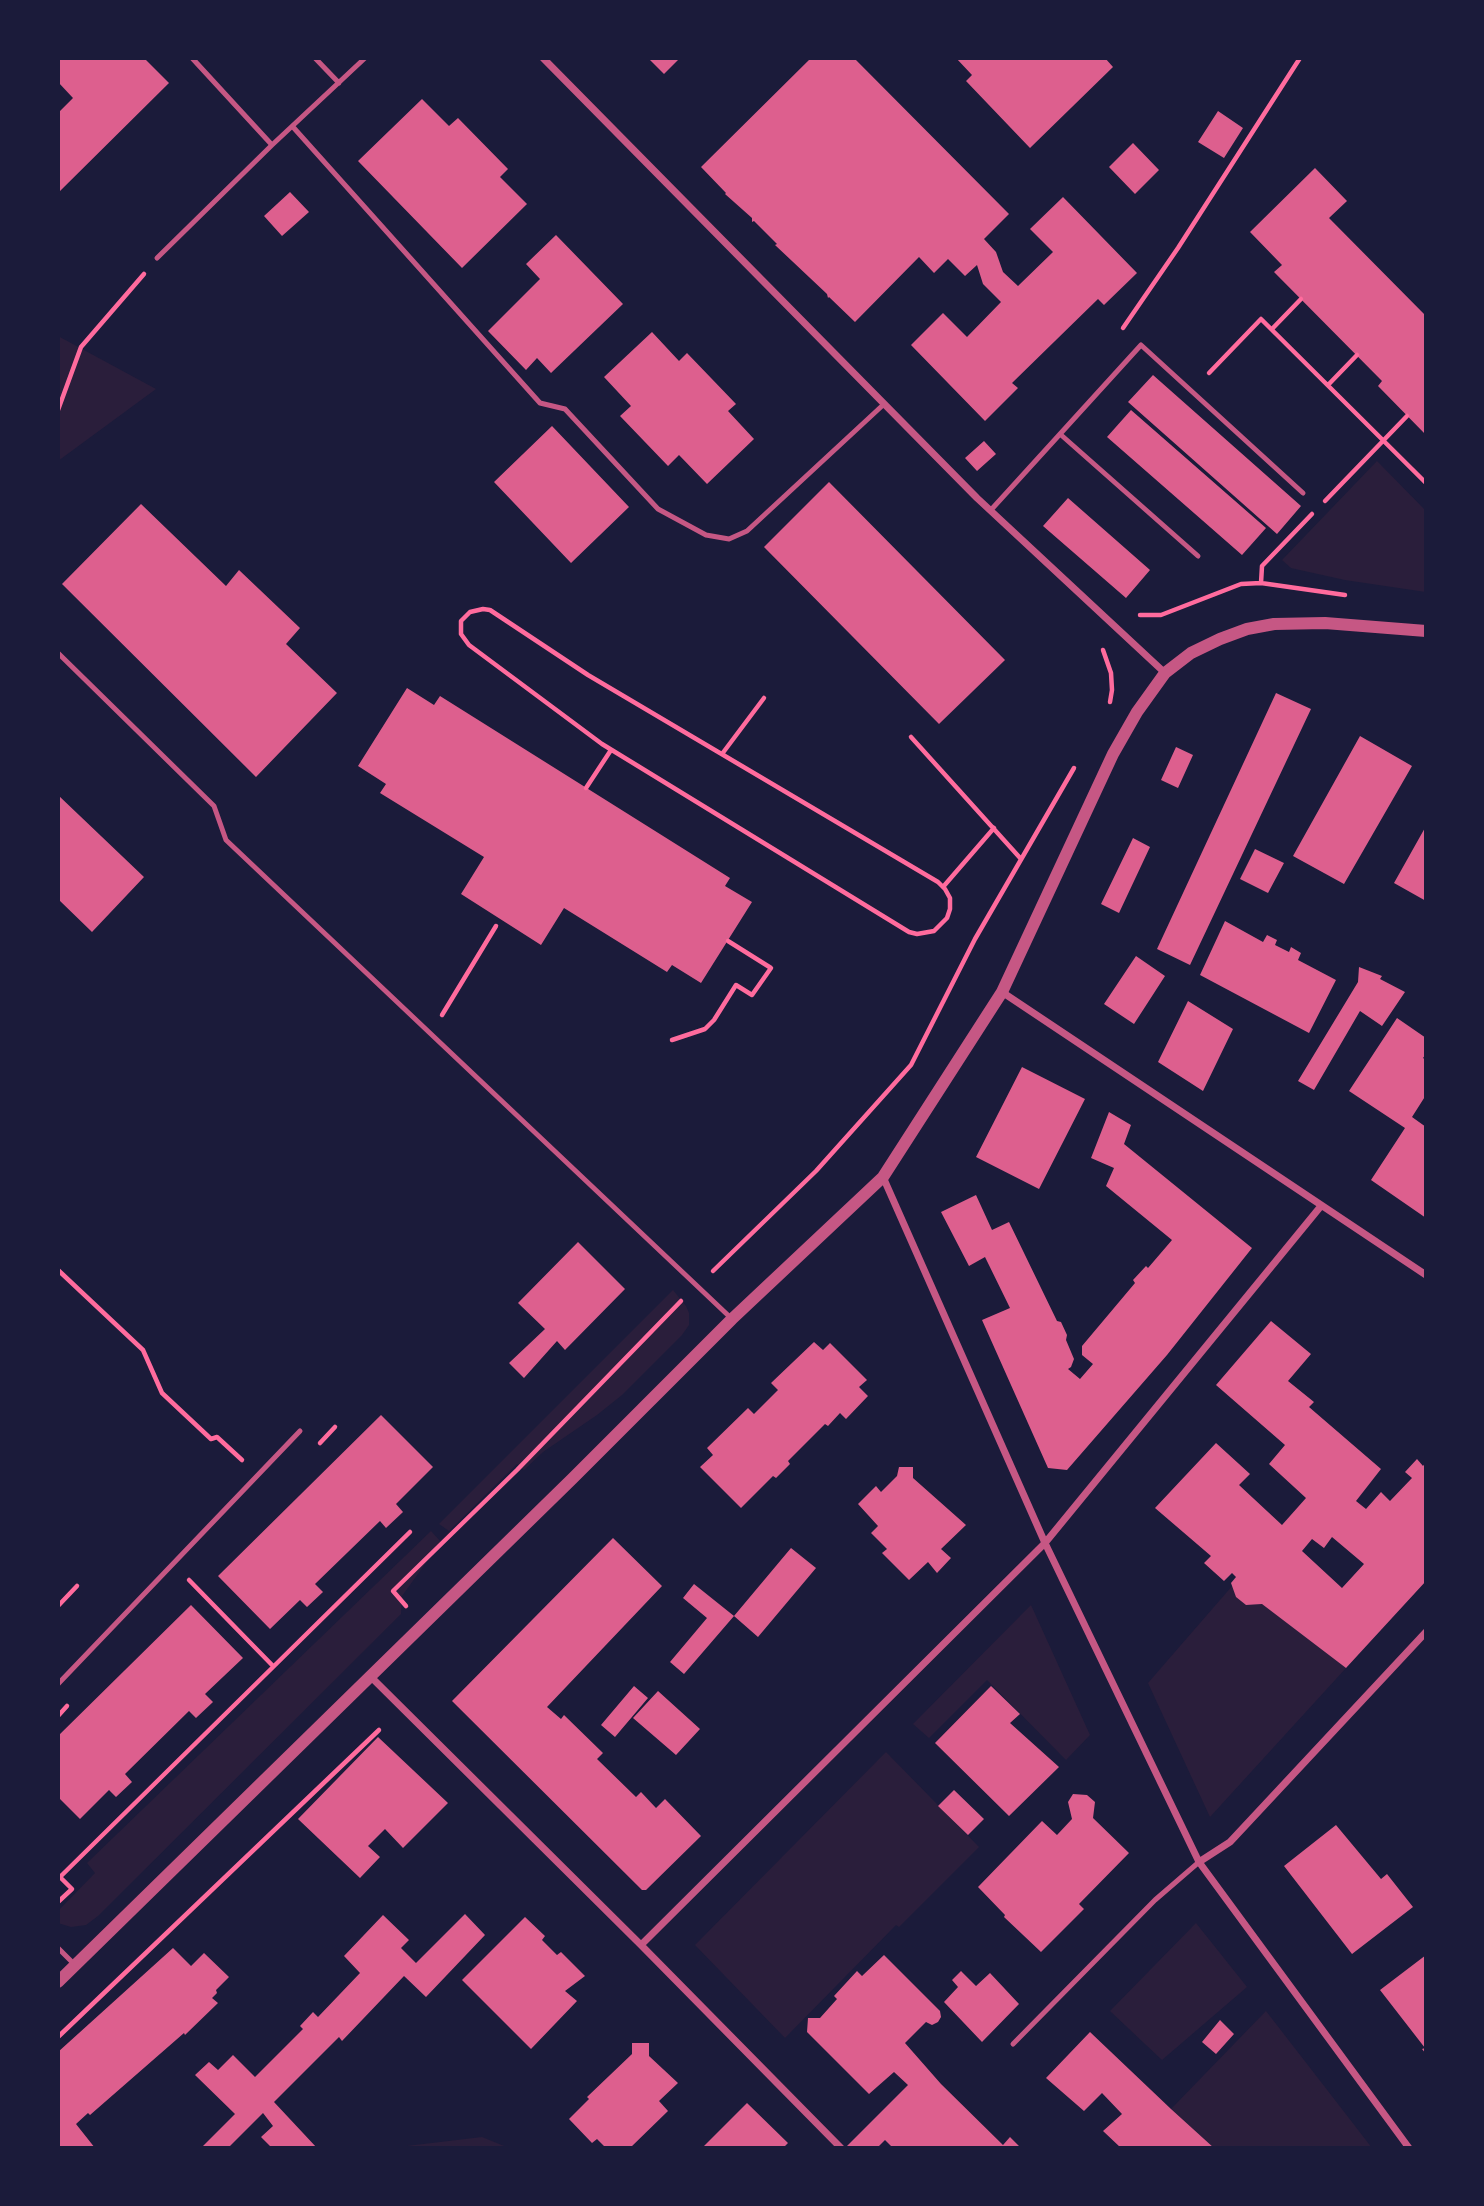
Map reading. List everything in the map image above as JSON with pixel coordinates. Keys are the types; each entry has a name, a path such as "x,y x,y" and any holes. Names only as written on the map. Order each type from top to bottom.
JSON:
{"street":[{"path":"543,58 990,511 1165,673"},
{"path":"58,1982 732,1320 883,1177 1002,992 1113,754 1137,712 1165,673 1191,653 1220,639 1247,629 1274,624 1325,623 1426,631"},
{"path":"1002,992 1426,1275"},
{"path":"883,1177 1045,1543 1199,1862 1409,2148"},
{"path":"641,1945 1045,1543 1321,1206"},
{"path":"1199,1862 1230,1842 1426,1632"},
{"path":"370,1676 841,2148"}],"lane":[{"path":"192,58 272,145"},
{"path":"314,58 339,83"},
{"path":"158,258 365,58"},
{"path":"293,127 540,403 565,410 658,509 706,535 729,539 747,531 883,405"},
{"path":"990,511 1141,345 1303,492"},
{"path":"1060,434 1198,555"},
{"path":"58,653 214,806 226,840 732,1320"},
{"path":"58,1684 300,1431"},
{"path":"1013,2044 1155,1900 1199,1862"},
{"path":"58,1948 76,1965"}],"path":[{"path":"1129,320 1300,58"},
{"path":"58,410 81,347 158,258"},
{"path":"1272,329 1301,299"},
{"path":"1209,373 1261,319 1426,483"},
{"path":"1328,385 1357,355"},
{"path":"1261,583 1262,566 1407,416"},
{"path":"1129,611 1139,615 1161,615 1241,584 1261,583 1349,595"},
{"path":"477,610 490,610 588,675 722,754 943,887 950,898 950,909 942,925 926,933 909,932 611,750 469,645 461,634 460,627 464,616 477,610"},
{"path":"1100,646 1105,652 1111,673 1109,705"},
{"path":"722,754 764,698"},
{"path":"911,737 1021,859"},
{"path":"586,788 611,750"},
{"path":"423,1624 393,1591 517,1470 697,1286 816,1171 911,1065 975,939 1077,762"},
{"path":"943,887 994,828"},
{"path":"431,1034 496,926"},
{"path":"672,1040 705,1029 714,1020 736,985 752,995 771,968 729,941"},
{"path":"58,1269 143,1350 162,1393 211,1439 217,1437 258,1475"},
{"path":"58,1902 72,1889 59,1876 410,1532"},
{"path":"189,1580 273,1666"},
{"path":"58,1606 77,1586"},
{"path":"58,2037 379,1730"}],"shaded area":[{"path":"58,336 156,389 58,461"},
{"path":"1377,461 1426,511 1426,592 1345,580 1291,568 1282,560"},
{"path":"673,1290 686,1306 689,1325 622,1395 543,1452 524,1470 517,1464 449,1531 439,1524"},
{"path":"431,1531 441,1542 402,1596 401,1614 98,1916 86,1925 71,1927 58,1923 58,1911 95,1873 87,1863"},
{"path":"1233,1585 1236,1597 1246,1605 1262,1604 1346,1668 1210,1817 1148,1683"},
{"path":"1031,1605 1090,1735 1066,1760 987,1680 929,1738 913,1724"},
{"path":"886,1752 979,1847 899,1927 896,1925 785,2038 695,1945"},
{"path":"1196,1923 1247,1987 1162,2060 1110,2011"},
{"path":"1266,2011 1372,2148 1214,2148 1171,2109"},
{"path":"482,2137 509,2148 390,2148"}],"building":[{"path":"58,58 144,58 169,83 58,193 58,113 73,98 58,82"},
{"path":"648,58 680,58 664,74"},
{"path":"811,58 854,58 1009,214 984,239 996,252 1003,272 1018,286 1053,252 1030,229 1063,197 1137,273 1104,305 1098,299 1012,383 1018,388 985,421 911,345 943,313 967,337 1001,302 983,284 977,265 965,276 948,259 934,273 919,257 855,322 775,245 777,244 754,221 752,222 752,218 725,194 701,167"},
{"path":"956,58 1105,58 1113,67 1030,148 966,81 972,75"},
{"path":"422,99 449,126 458,118 508,169 500,177 527,204 462,268 358,161"},
{"path":"1218,111 1243,128 1224,158 1198,142"},
{"path":"1133,143 1159,170 1135,194 1109,167"},
{"path":"1315,168 1347,201 1329,218 1426,316 1426,435 1378,386 1382,381 1274,272 1282,265 1250,232"},
{"path":"290,192 309,212 282,236 264,216"},
{"path":"556,235 623,304 551,373 537,358 526,370 488,331 540,279 526,264"},
{"path":"652,332 679,361 687,353 736,404 728,411 754,439 707,484 679,455 668,466 620,416 631,406 604,377"},
{"path":"1153,375 1301,506 1277,534 1128,402"},
{"path":"1131,410 1266,528 1242,555 1107,437"},
{"path":"552,426 629,507 571,563 494,482"},
{"path":"984,441 996,454 977,471 965,458"},
{"path":"829,482 1005,660 939,724 764,547"},
{"path":"1068,498 1150,570 1126,598 1043,526"},
{"path":"141,504 226,586 239,570 300,628 286,644 337,693 256,777 62,584"},
{"path":"407,688 434,705 440,696 730,878 725,886 752,902 701,983 672,965 667,972 564,908 541,945 461,894 484,857 380,793 386,784 358,766"},
{"path":"1276,693 1311,709 1190,965 1157,949"},
{"path":"1360,736 1412,766 1344,884 1293,856"},
{"path":"1176,747 1193,755 1178,788 1161,780"},
{"path":"58,795 144,877 92,932 58,899"},
{"path":"1426,826 1426,901 1394,883"},
{"path":"1133,838 1150,847 1119,913 1101,904"},
{"path":"1255,849 1284,863 1268,893 1240,879"},
{"path":"1225,921 1263,942 1267,935 1277,940 1275,945 1289,952 1291,947 1301,953 1298,960 1336,980 1309,1033 1200,975"},
{"path":"1136,956 1165,976 1134,1024 1104,1004"},
{"path":"1359,967 1382,976 1380,979 1405,992 1382,1026 1360,1011 1314,1090 1298,1081 1358,982"},
{"path":"1188,1001 1233,1029 1203,1091 1158,1062"},
{"path":"1397,1018 1426,1038 1426,1054 1423,1058 1426,1060 1426,1095 1412,1117 1426,1127 1426,1218 1371,1180 1405,1128 1349,1091"},
{"path":"1022,1067 1085,1099 1039,1189 976,1157"},
{"path":"1109,1112 1131,1125 1124,1144 1252,1248 1167,1355 1067,1470 1048,1468 982,1320 1010,1308 985,1257 969,1266 941,1212 976,1195 992,1230 1009,1222 1057,1321 1061,1322 1067,1335 1066,1340 1074,1359 1068,1369 1080,1379 1093,1364 1082,1355 1082,1346 1135,1283 1133,1280 1146,1266 1148,1268 1172,1240 1106,1186 1114,1168 1091,1158"},
{"path":"578,1242 625,1289 565,1350 557,1341 524,1378 509,1363 545,1329 518,1303"},
{"path":"1271,1321 1311,1354 1288,1381 1314,1402 1309,1407 1381,1469 1356,1501 1366,1509 1381,1492 1390,1501 1412,1478 1405,1472 1417,1459 1423,1466 1426,1462 1426,1581 1346,1668 1262,1604 1246,1605 1236,1597 1231,1583 1236,1577 1232,1573 1224,1581 1204,1563 1211,1556 1155,1508 1216,1443 1250,1474 1239,1485 1282,1525 1306,1498 1269,1464 1285,1445 1216,1385","holes":["1332,1537 1364,1564 1342,1588 1302,1551 1312,1539 1324,1548"]},
{"path":"814,1342 823,1350 830,1343 867,1380 859,1387 868,1396 846,1419 840,1413 828,1426 825,1424 788,1461 790,1464 776,1478 773,1476 741,1508 700,1467 713,1455 707,1448 748,1408 754,1414 778,1390 771,1383"},
{"path":"381,1415 433,1467 396,1504 403,1512 386,1528 380,1521 315,1584 323,1592 307,1607 300,1600 270,1629 218,1576"},
{"path":"899,1467 913,1467 913,1478 966,1525 941,1549 951,1558 937,1573 928,1562 909,1580 882,1553 887,1549 871,1533 878,1526 858,1504 876,1486 881,1492 897,1476"},
{"path":"613,1538 662,1586 547,1707 561,1719 564,1715 603,1753 597,1759 636,1797 641,1792 656,1808 665,1799 701,1836 646,1890 642,1890 452,1701"},
{"path":"791,1548 816,1568 758,1637 734,1616"},
{"path":"694,1584 734,1616 684,1674 670,1662 707,1618 683,1598"},
{"path":"191,1605 243,1658 205,1694 213,1702 196,1718 189,1711 125,1774 132,1782 116,1797 109,1790 80,1819 58,1797 58,1736"},
{"path":"634,1686 648,1698 615,1737 601,1725"},
{"path":"991,1686 1020,1714 1010,1723 1059,1767 1009,1816 935,1743"},
{"path":"658,1691 700,1729 676,1755 633,1718"},
{"path":"378,1737 448,1803 403,1848 385,1829 368,1846 380,1857 360,1878 298,1819"},
{"path":"954,1790 984,1819 968,1835 938,1806"},
{"path":"1073,1794 1087,1795 1095,1802 1093,1818 1129,1853 1079,1904 1084,1909 1041,1952 1004,1917 978,1887 1042,1821 1057,1835 1072,1819 1068,1802"},
{"path":"1336,1825 1381,1879 1387,1874 1413,1907 1352,1954 1284,1866"},
{"path":"465,1914 485,1935 426,1997 404,1976 342,2041 339,2037 274,2102 317,2148 272,2148 261,2137 273,2126 263,2113 228,2148 201,2148 235,2114 195,2075 209,2062 218,2070 233,2055 255,2077 303,2029 300,2026 313,2012 318,2017 360,1973 344,1956 383,1915 409,1940 401,1948 416,1963"},
{"path":"525,1917 545,1936 542,1940 557,1955 561,1952 585,1976 565,1991 577,2001 531,2049 462,1980"},
{"path":"173,1948 191,1966 204,1953 229,1977 212,1998 218,2003 185,2035 184,2033 90,2115 88,2113 76,2124 95,2148 58,2148 58,2052"},
{"path":"884,1955 940,2011 938,2022 932,2025 926,2022 905,2043 941,2084 1003,2145 1010,2137 1021,2148 893,2148 885,2140 877,2148 845,2148 908,2085 894,2072 869,2094 807,2032 808,2018 820,2018 837,1999 834,1996 857,1971 862,1976"},
{"path":"1426,1955 1426,2054 1422,2049 1425,2048 1380,1990"},
{"path":"961,1971 976,1986 990,1973 1019,2004 982,2042 944,2002 958,1987 952,1980"},
{"path":"1220,2020 1234,2034 1216,2054 1202,2042"},
{"path":"1090,2032 1214,2148 1121,2148 1103,2131 1122,2114 1102,2093 1084,2111 1046,2078"},
{"path":"632,2043 649,2043 649,2056 678,2083 659,2101 668,2111 630,2148 606,2148 597,2139 592,2143 569,2119 589,2099 587,2097 632,2054"},
{"path":"747,2103 788,2143 785,2146 787,2148 702,2148"}]}
